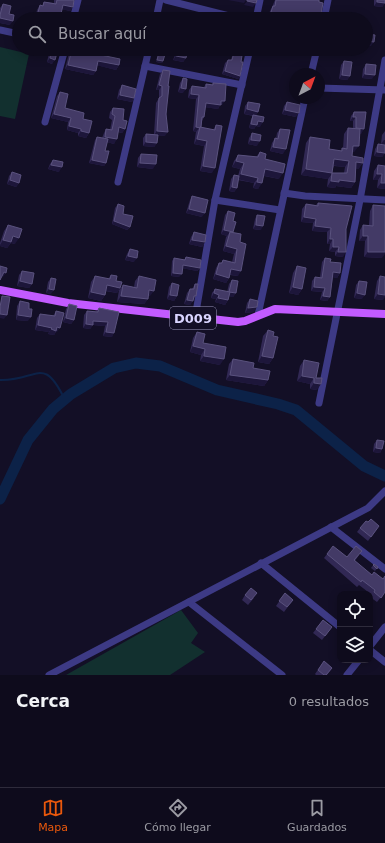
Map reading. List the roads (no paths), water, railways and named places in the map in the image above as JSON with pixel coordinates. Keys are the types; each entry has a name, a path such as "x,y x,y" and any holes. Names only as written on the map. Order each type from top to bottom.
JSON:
{"main road":[{"name":"D009","path":"0,290 68,303 238,322 245,321 275,309 385,314"}],"street":[{"path":"75,12 78,0"},
{"path":"157,12 160,0"},
{"path":"166,0 213,12"},
{"path":"257,12 260,0"},
{"path":"325,12 328,0"},
{"path":"0,30 12,33"},
{"path":"45,122 63,56"},
{"path":"118,182 147,56"},
{"path":"194,318 215,200 248,56"},
{"path":"312,68 315,56"},
{"path":"319,402 382,90 385,60"},
{"path":"145,66 242,85"},
{"path":"325,88 382,90"},
{"path":"258,315 304,104"},
{"path":"284,193 360,200 385,200"},
{"path":"215,200 280,210"},
{"path":"49,675 368,508 385,491"},
{"path":"331,527 385,569"},
{"path":"261,563 337,624"},
{"path":"189,602 282,675"},
{"path":"373,642 385,627"},
{"path":"373,652 385,662"},
{"path":"347,675 357,663"}],"waterway":[{"path":"0,499 28,440 53,409 71,394 114,368 136,363 160,366 217,390 278,404 296,410 364,466 385,476"},
{"path":"0,380 13,379 38,373 45,374 51,378 65,400"}]}
